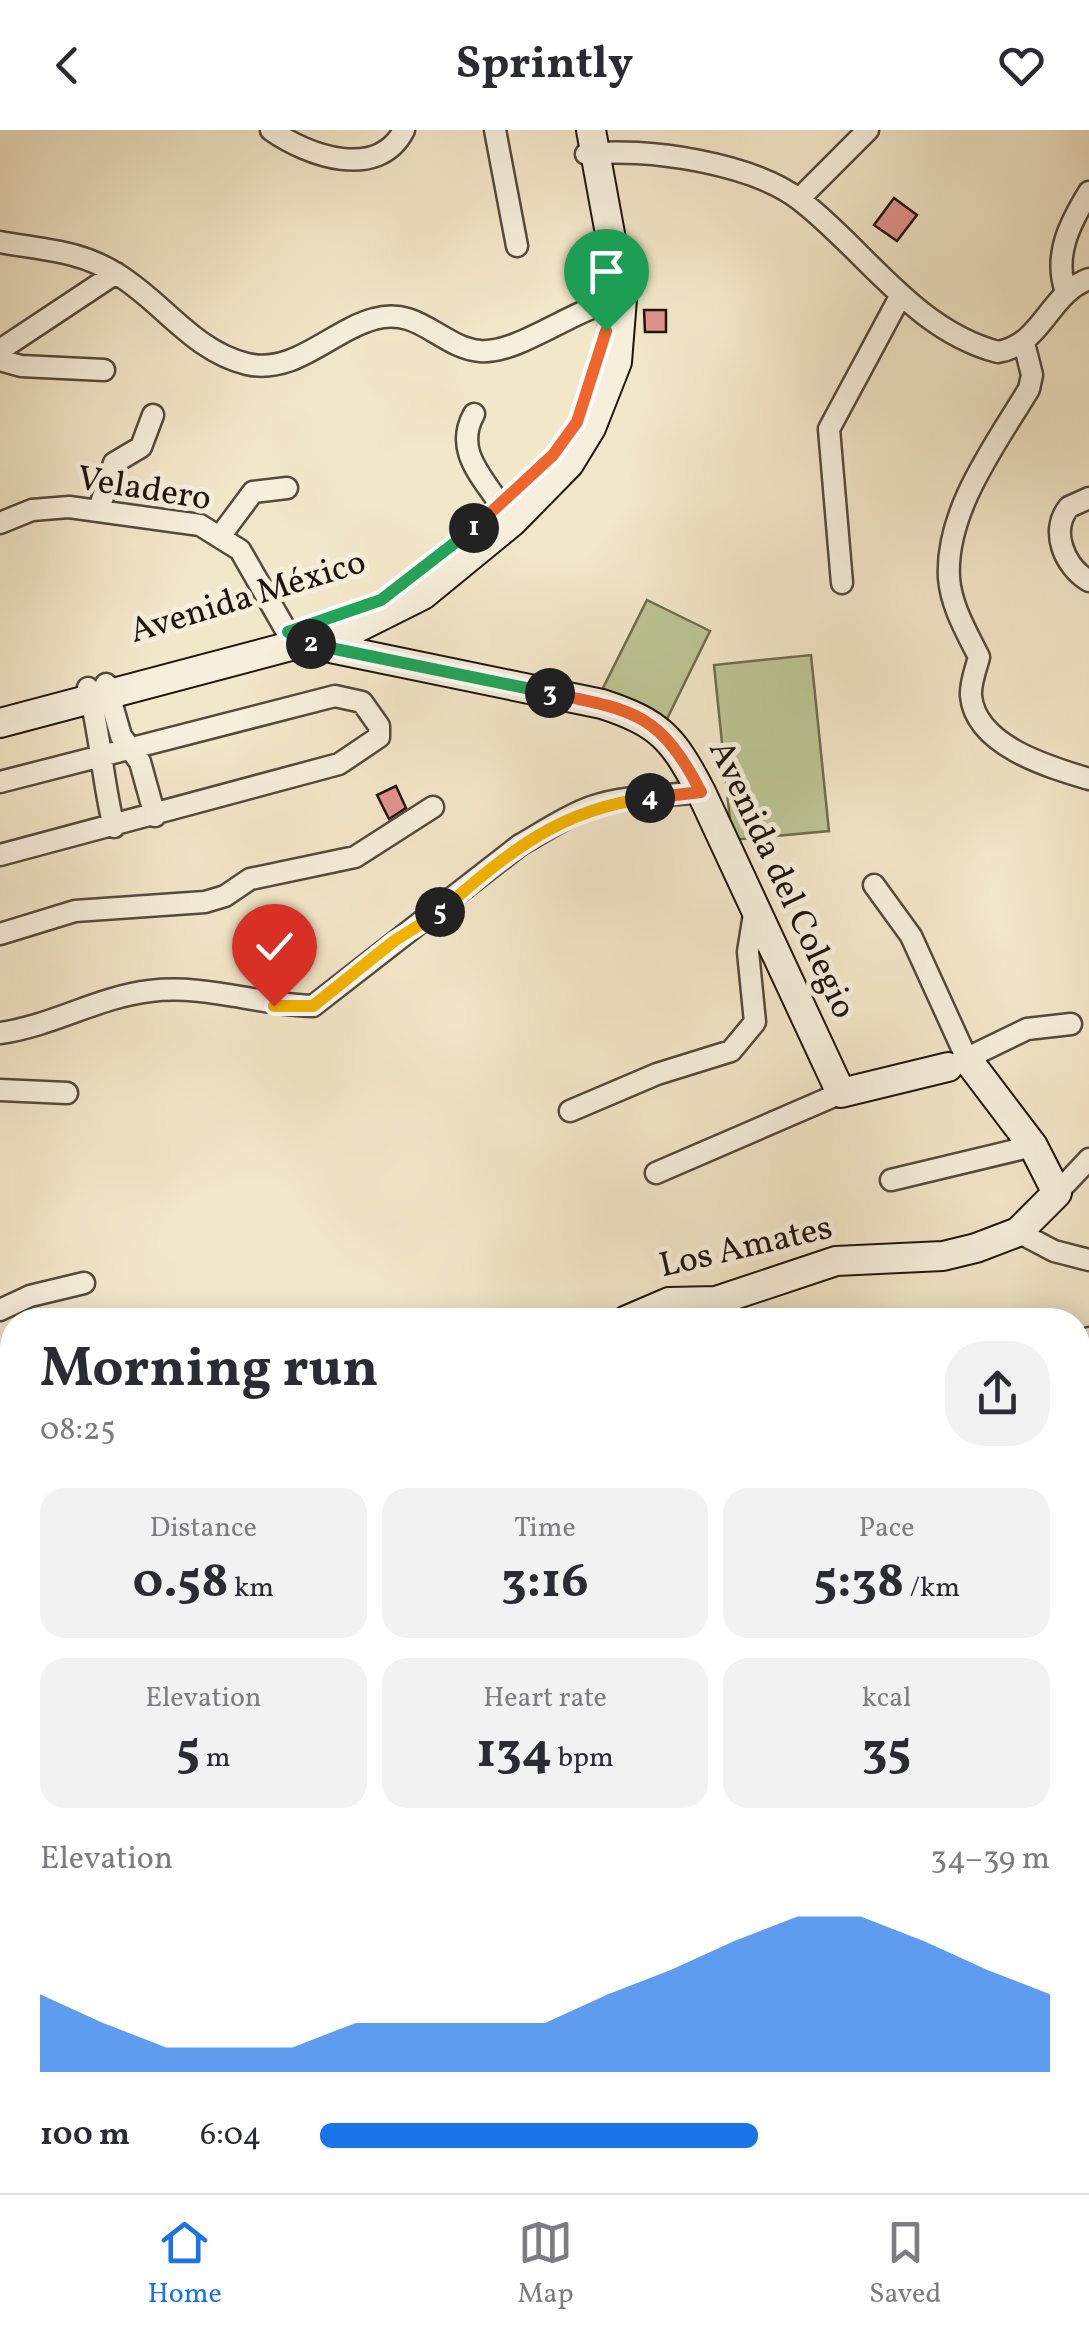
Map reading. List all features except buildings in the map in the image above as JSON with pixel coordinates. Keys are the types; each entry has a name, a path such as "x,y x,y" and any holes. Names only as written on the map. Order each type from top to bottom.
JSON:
{"street":[{"path":"271,130 294,146 328,158 370,158 395,148 404,130"},
{"path":"495,130 516,246"},
{"path":"798,198 868,130"},
{"path":"590,142 753,176 798,198 902,295 973,346 998,352 1024,343 1066,292 1089,279"},
{"name":"Avenida México","path":"0,723 98,691 390,614 422,595 512,522 569,464 607,394 619,348 590,142"},
{"path":"1066,292 1062,251 1070,224 1089,192"},
{"path":"0,242 58,248 116,273 208,350 251,365 287,362 372,319 394,316 433,327 458,346 482,351 518,344 556,321 615,300"},
{"path":"0,350 116,273"},
{"path":"842,583 829,429 902,295"},
{"name":"Avenida México","path":"299,638 381,600 501,506 553,455 577,422 615,300"},
{"path":"1024,343 1032,375 1029,389 976,477 952,543 949,580 960,617 980,657 970,690 977,719 993,735 1046,766 1089,778"},
{"path":"0,360 21,366 104,370"},
{"path":"474,414 464,432 466,453 501,506"},
{"path":"99,509 114,462 141,446 153,415"},
{"path":"221,536 253,492 287,488"},
{"path":"1089,498 1069,507 1060,526 1066,560 1089,582"},
{"name":"Veladero","path":"0,523 32,510 99,509 200,525 240,550 299,638"},
{"name":"Avenida del Colegio","path":"299,638 602,704 639,716 660,729 679,749 701,792 754,914 841,1093"},
{"path":"98,691 120,736 140,762 154,816"},
{"path":"98,691 103,756 100,772 114,828"},
{"name":"Avenida México","path":"0,709 98,691"},
{"path":"0,782 336,696 362,702 379,726 380,737 366,750 339,764 114,828 0,855"},
{"path":"0,1033 115,996 154,990 197,990 274,1006 313,1006 394,941 434,916 497,863 555,825 615,802 701,792"},
{"path":"0,934 75,911 205,902 225,896 250,879 355,856 433,807"},
{"path":"874,885 910,936 958,1063 1033,1146 1058,1194"},
{"path":"570,1111 657,1074 731,1051 755,1022 748,952 754,914"},
{"path":"656,1174 841,1093 958,1063 1027,1029 1071,1024"},
{"path":"0,1090 67,1093"},
{"path":"890,1180 1033,1146"},
{"name":"Los Amates","path":"655,1308 670,1302 716,1301 836,1262 943,1256 1018,1232 1089,1159"},
{"path":"1018,1232 1054,1251 1089,1260"},
{"path":"4,1308 30,1296 84,1283"}],"green space":[{"path":"647,600 710,631 664,725 600,694"},
{"path":"811,655 829,831 732,840 714,665"}],"route":[{"path":"274,1006 313,1006 394,941 434,916 485,872 555,825 615,802 701,792 679,749 660,729 639,716 602,704 310,644 288,632 381,600 501,506 553,455 577,422 606,331"}]}
